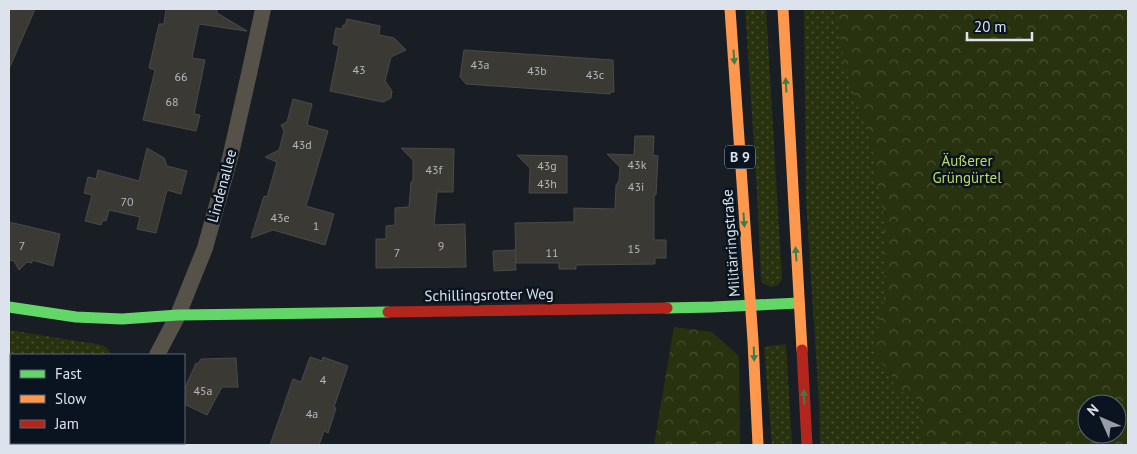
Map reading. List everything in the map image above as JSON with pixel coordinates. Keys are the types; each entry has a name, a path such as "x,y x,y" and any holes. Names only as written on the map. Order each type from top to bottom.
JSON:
{"main road":[{"name":"Militärringstraße","path":"730,9 751,305 758,445"},
{"path":"783,9 807,445"},
{"name":"Schillingsrotter Weg","path":"9,307 76,317 122,319 178,315 713,307 799,303"}],"street":[{"name":"Lindenallee","path":"158,354 178,315 205,248 230,158 263,9"}],"green space":[{"path":"745,9 766,9 782,279 778,285 771,287 764,284 761,280"},
{"name":"Äußerer Grüngürtel","path":"804,9 1128,9 1128,445 820,445 806,200"},
{"name":"Äußerer Grüngürtel","path":"836,9 1128,9 1128,445 920,445 919,398 895,390 891,373 876,357 876,336 885,291 884,219 871,144 845,68"},
{"path":"674,327 712,332 739,356 740,445 654,445"},
{"path":"9,330 102,345 111,354 10,354 9,361"},
{"path":"786,344 792,445 772,445 764,347"}],"building":[{"path":"9,9 35,9 9,69"},
{"path":"166,9 217,9 217,13 247,31 199,24 192,58 205,60 194,114 200,115 196,131 143,120 155,70 149,68 159,24 164,24"},
{"path":"347,19 380,26 379,35 394,38 406,50 391,57 385,81 392,91 391,98 383,102 330,91 339,46 333,44 336,28 342,29"},
{"path":"464,50 613,60 614,92 610,92 610,94 466,84 460,77"},
{"path":"293,99 312,104 307,125 328,131 306,206 334,214 325,245 273,230 251,238 264,196 267,197 277,162 265,157 279,150 284,131 281,125 287,122"},
{"path":"635,136 654,136 653,155 658,156 656,195 654,195 654,240 666,240 666,258 655,258 655,264 576,265 576,269 559,269 559,263 516,263 515,223 574,222 574,208 615,209 616,185 619,181 620,167 607,154 634,155"},
{"path":"147,148 164,158 167,166 187,171 181,194 167,190 156,233 137,229 140,217 109,210 106,221 103,220 101,225 85,221 92,195 84,193 88,177 96,179 98,170 139,181"},
{"path":"401,148 454,149 453,192 437,192 434,225 465,224 466,267 376,268 376,239 386,239 386,226 395,225 395,208 409,207 411,182 413,180 413,160"},
{"path":"517,155 567,156 567,193 529,193 530,168"},
{"path":"9,222 60,234 53,266 32,260 32,263 27,262 19,270 14,261 9,260"},
{"path":"515,250 516,270 494,271 493,251"},
{"path":"310,357 322,361 323,357 348,366 334,407 336,408 328,433 324,431 319,445 270,445 293,379 301,382"},
{"path":"236,358 238,387 222,387 207,415 185,404 185,388 196,363 198,364 201,359"}],"traffic: fast":[{"path":"667,308 799,303"},
{"path":"9,307 76,317 122,319 178,315 388,312"}],"traffic: slow":[{"path":"730,9 753,341 758,445"},
{"path":"783,9 802,350"}],"traffic: jam":[{"path":"388,312 667,308"},
{"path":"802,350 807,445"}]}
